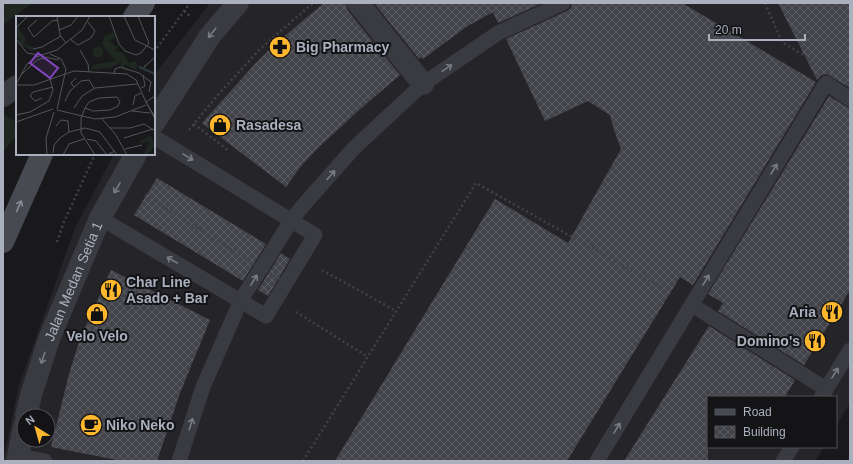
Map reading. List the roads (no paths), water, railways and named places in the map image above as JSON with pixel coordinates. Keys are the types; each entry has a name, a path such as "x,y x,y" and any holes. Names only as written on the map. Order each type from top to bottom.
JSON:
{"street":[{"path":"155,121 210,36 238,3"},
{"path":"358,3 423,84"},
{"path":"125,16 140,8"},
{"path":"3,96 16,87"},
{"path":"3,242 42,155"},
{"name":"Jalan Medan Setia 1","path":"28,408 49,339 100,218 135,155"},
{"path":"17,458 19,448"}],"lane":[{"path":"179,461 203,387 241,300 291,221 354,148 423,84 498,34 562,3"},
{"path":"597,461 826,83 850,98"},
{"path":"100,218 266,316 315,235 155,138"},
{"path":"692,304 824,393 850,350"},
{"path":"783,461 791,448"},
{"path":"17,458 45,461"}],"place":[{"name":"Big Pharmacy","path":"280,47"},
{"name":"Rasadesa","path":"220,125"},
{"name":"Char Line Asado + Bar","path":"111,290"},
{"name":"Aria","path":"832,312"},
{"name":"Velo Velo","path":"97,314"},
{"name":"Domino's","path":"815,341"},
{"name":"Niko Neko","path":"91,425"}]}
